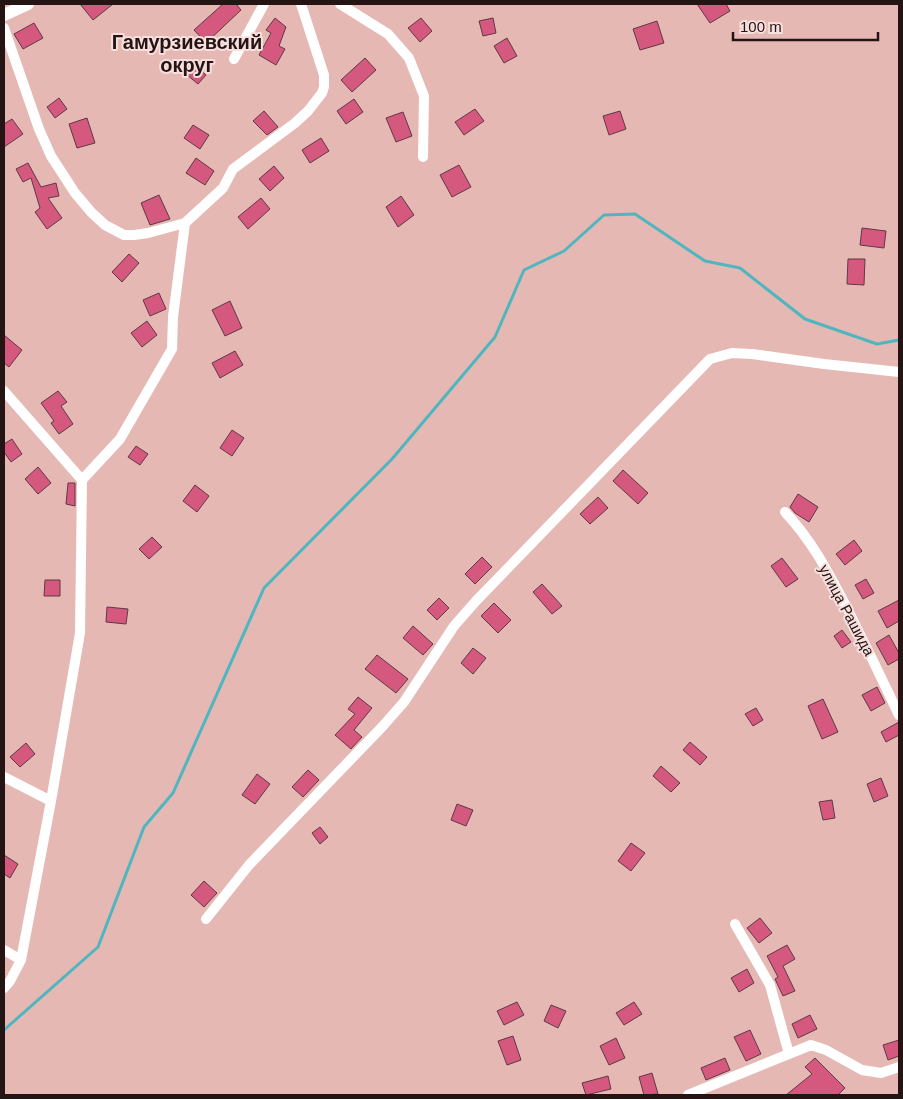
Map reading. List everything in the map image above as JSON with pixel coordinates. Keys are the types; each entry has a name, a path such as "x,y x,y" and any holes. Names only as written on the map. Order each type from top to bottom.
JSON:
{"street":[{"path":"4,15 28,4"},
{"path":"234,59 264,4"},
{"path":"4,28 44,142 75,193 91,212 110,228 129,235 148,233 186,223 223,188 234,169 295,123 322,93 324,75 300,4"},
{"path":"340,4 388,34 409,58 424,96 423,157"},
{"path":"82,480 120,439 172,349 173,317 186,223"},
{"path":"206,919 250,865 404,702 454,626 476,601 710,359 732,353 752,354 899,372"},
{"path":"4,391 82,480 80,633 21,960 4,988"},
{"name":"улица Рашида","path":"785,512 812,545 827,571 870,653 899,715"},
{"path":"4,777 51,802"},
{"path":"735,924 770,985 789,1054"},
{"path":"4,950 21,960"},
{"path":"688,1095 811,1045 826,1050 862,1070 881,1073 899,1067"}],"building":[{"path":"80,4 113,4 93,20"},
{"path":"223,4 236,4 241,10 206,43 194,30"},
{"path":"697,4 726,4 730,11 710,23"},
{"path":"275,18 286,27 279,46 285,49 276,65 259,55 271,33 266,30"},
{"path":"421,18 432,31 420,42 408,28"},
{"path":"493,18 496,33 483,36 479,21"},
{"path":"657,21 664,43 640,50 633,29"},
{"path":"34,23 43,38 23,49 14,34"},
{"path":"507,38 517,56 504,63 494,46"},
{"path":"365,58 376,70 352,92 341,80"},
{"path":"189,60 206,75 198,84 181,70"},
{"path":"59,98 67,109 55,118 47,107"},
{"path":"354,99 363,112 346,124 337,111"},
{"path":"475,109 484,121 464,135 455,122"},
{"path":"264,111 278,127 267,135 253,121"},
{"path":"620,111 626,129 609,135 603,116"},
{"path":"403,112 412,136 396,142 386,118"},
{"path":"87,118 95,143 77,148 69,124"},
{"path":"12,119 23,134 4,147 4,124"},
{"path":"193,125 209,135 200,149 184,138"},
{"path":"321,138 329,151 310,163 302,150"},
{"path":"196,158 214,171 205,185 186,173"},
{"path":"28,163 41,187 56,183 59,196 48,198 62,218 47,229 35,212 40,208 31,178 23,182 16,169"},
{"path":"459,165 471,187 452,197 440,175"},
{"path":"274,166 284,178 270,191 259,179"},
{"path":"159,195 170,219 150,225 141,203"},
{"path":"401,196 414,215 398,227 386,207"},
{"path":"261,198 270,209 248,229 238,217"},
{"path":"862,228 886,231 884,248 860,245"},
{"path":"129,254 139,263 122,282 112,272"},
{"path":"848,259 865,259 864,285 847,284"},
{"path":"159,293 166,309 150,316 143,300"},
{"path":"230,301 242,328 225,336 212,310"},
{"path":"147,321 157,335 142,347 131,333"},
{"path":"4,335 22,350 9,367 4,363"},
{"path":"235,351 243,365 220,378 212,363"},
{"path":"58,391 67,402 61,406 73,424 59,434 51,423 54,421 41,403"},
{"path":"232,430 244,438 232,456 220,448"},
{"path":"12,439 22,454 11,462 4,452 4,444"},
{"path":"136,446 148,454 140,465 128,457"},
{"path":"38,467 51,483 38,494 25,479"},
{"path":"623,470 648,493 638,504 613,481"},
{"path":"68,483 75,483 75,506 66,504"},
{"path":"195,485 209,496 197,512 183,501"},
{"path":"798,494 818,507 809,522 795,513 790,507"},
{"path":"598,497 608,508 590,524 580,514"},
{"path":"152,537 162,547 149,559 139,549"},
{"path":"854,540 862,551 845,565 836,554"},
{"path":"482,557 492,567 475,584 465,574"},
{"path":"782,558 798,579 786,587 771,566"},
{"path":"866,579 874,593 863,599 855,585"},
{"path":"45,580 60,580 60,596 44,596"},
{"path":"542,584 562,606 552,614 533,592"},
{"path":"439,598 449,608 437,620 427,610"},
{"path":"899,600 899,621 887,628 878,611"},
{"path":"494,603 511,620 498,633 481,616"},
{"path":"107,607 128,609 126,624 106,622"},
{"path":"413,626 433,644 423,655 403,638"},
{"path":"842,630 851,642 842,648 834,636"},
{"path":"889,635 899,653 899,659 888,665 876,643"},
{"path":"473,648 486,658 473,674 461,663"},
{"path":"377,655 408,679 396,693 365,669"},
{"path":"877,687 885,703 871,711 862,695"},
{"path":"358,697 372,708 354,730 362,737 351,749 335,735 355,714 348,709"},
{"path":"823,699 838,732 822,739 808,706"},
{"path":"756,708 763,720 753,726 745,714"},
{"path":"899,722 899,735 886,742 881,732"},
{"path":"690,742 707,757 700,765 683,750"},
{"path":"26,743 35,754 20,767 10,757"},
{"path":"661,766 680,783 671,792 653,776"},
{"path":"308,770 319,780 303,797 292,787"},
{"path":"257,774 270,784 255,804 242,795"},
{"path":"881,778 888,796 874,802 867,784"},
{"path":"832,800 835,818 823,820 819,802"},
{"path":"457,804 473,810 466,826 451,820"},
{"path":"320,827 328,837 320,844 312,833"},
{"path":"631,843 645,853 631,871 618,861"},
{"path":"4,855 18,864 10,878 4,874"},
{"path":"204,881 217,893 204,907 191,895"},
{"path":"760,918 772,933 759,943 747,928"},
{"path":"787,945 795,959 783,966 795,991 783,996 775,979 778,977 767,956"},
{"path":"747,969 754,983 739,992 731,978"},
{"path":"517,1002 524,1015 504,1025 497,1011"},
{"path":"634,1002 642,1014 624,1025 616,1013"},
{"path":"551,1005 566,1011 558,1028 544,1021"},
{"path":"810,1015 817,1029 798,1038 792,1024"},
{"path":"750,1030 761,1054 746,1061 734,1037"},
{"path":"513,1036 521,1060 507,1065 498,1041"},
{"path":"616,1038 625,1058 609,1065 600,1046"},
{"path":"899,1040 899,1056 888,1060 883,1045"},
{"path":"725,1058 730,1070 706,1080 701,1068"},
{"path":"815,1058 845,1088 838,1095 786,1095 812,1074 805,1067"},
{"path":"652,1073 658,1094 644,1095 639,1077"},
{"path":"608,1076 611,1089 586,1095 582,1083"}],"waterway":[{"path":"4,1030 98,947 144,827 173,793 264,588 392,459 495,337 524,270 564,251 604,215 635,214 705,261 740,268 805,319 877,344 899,340"}],"district":[{"name":"Гамурзиевский округ","path":"187,54"}]}
